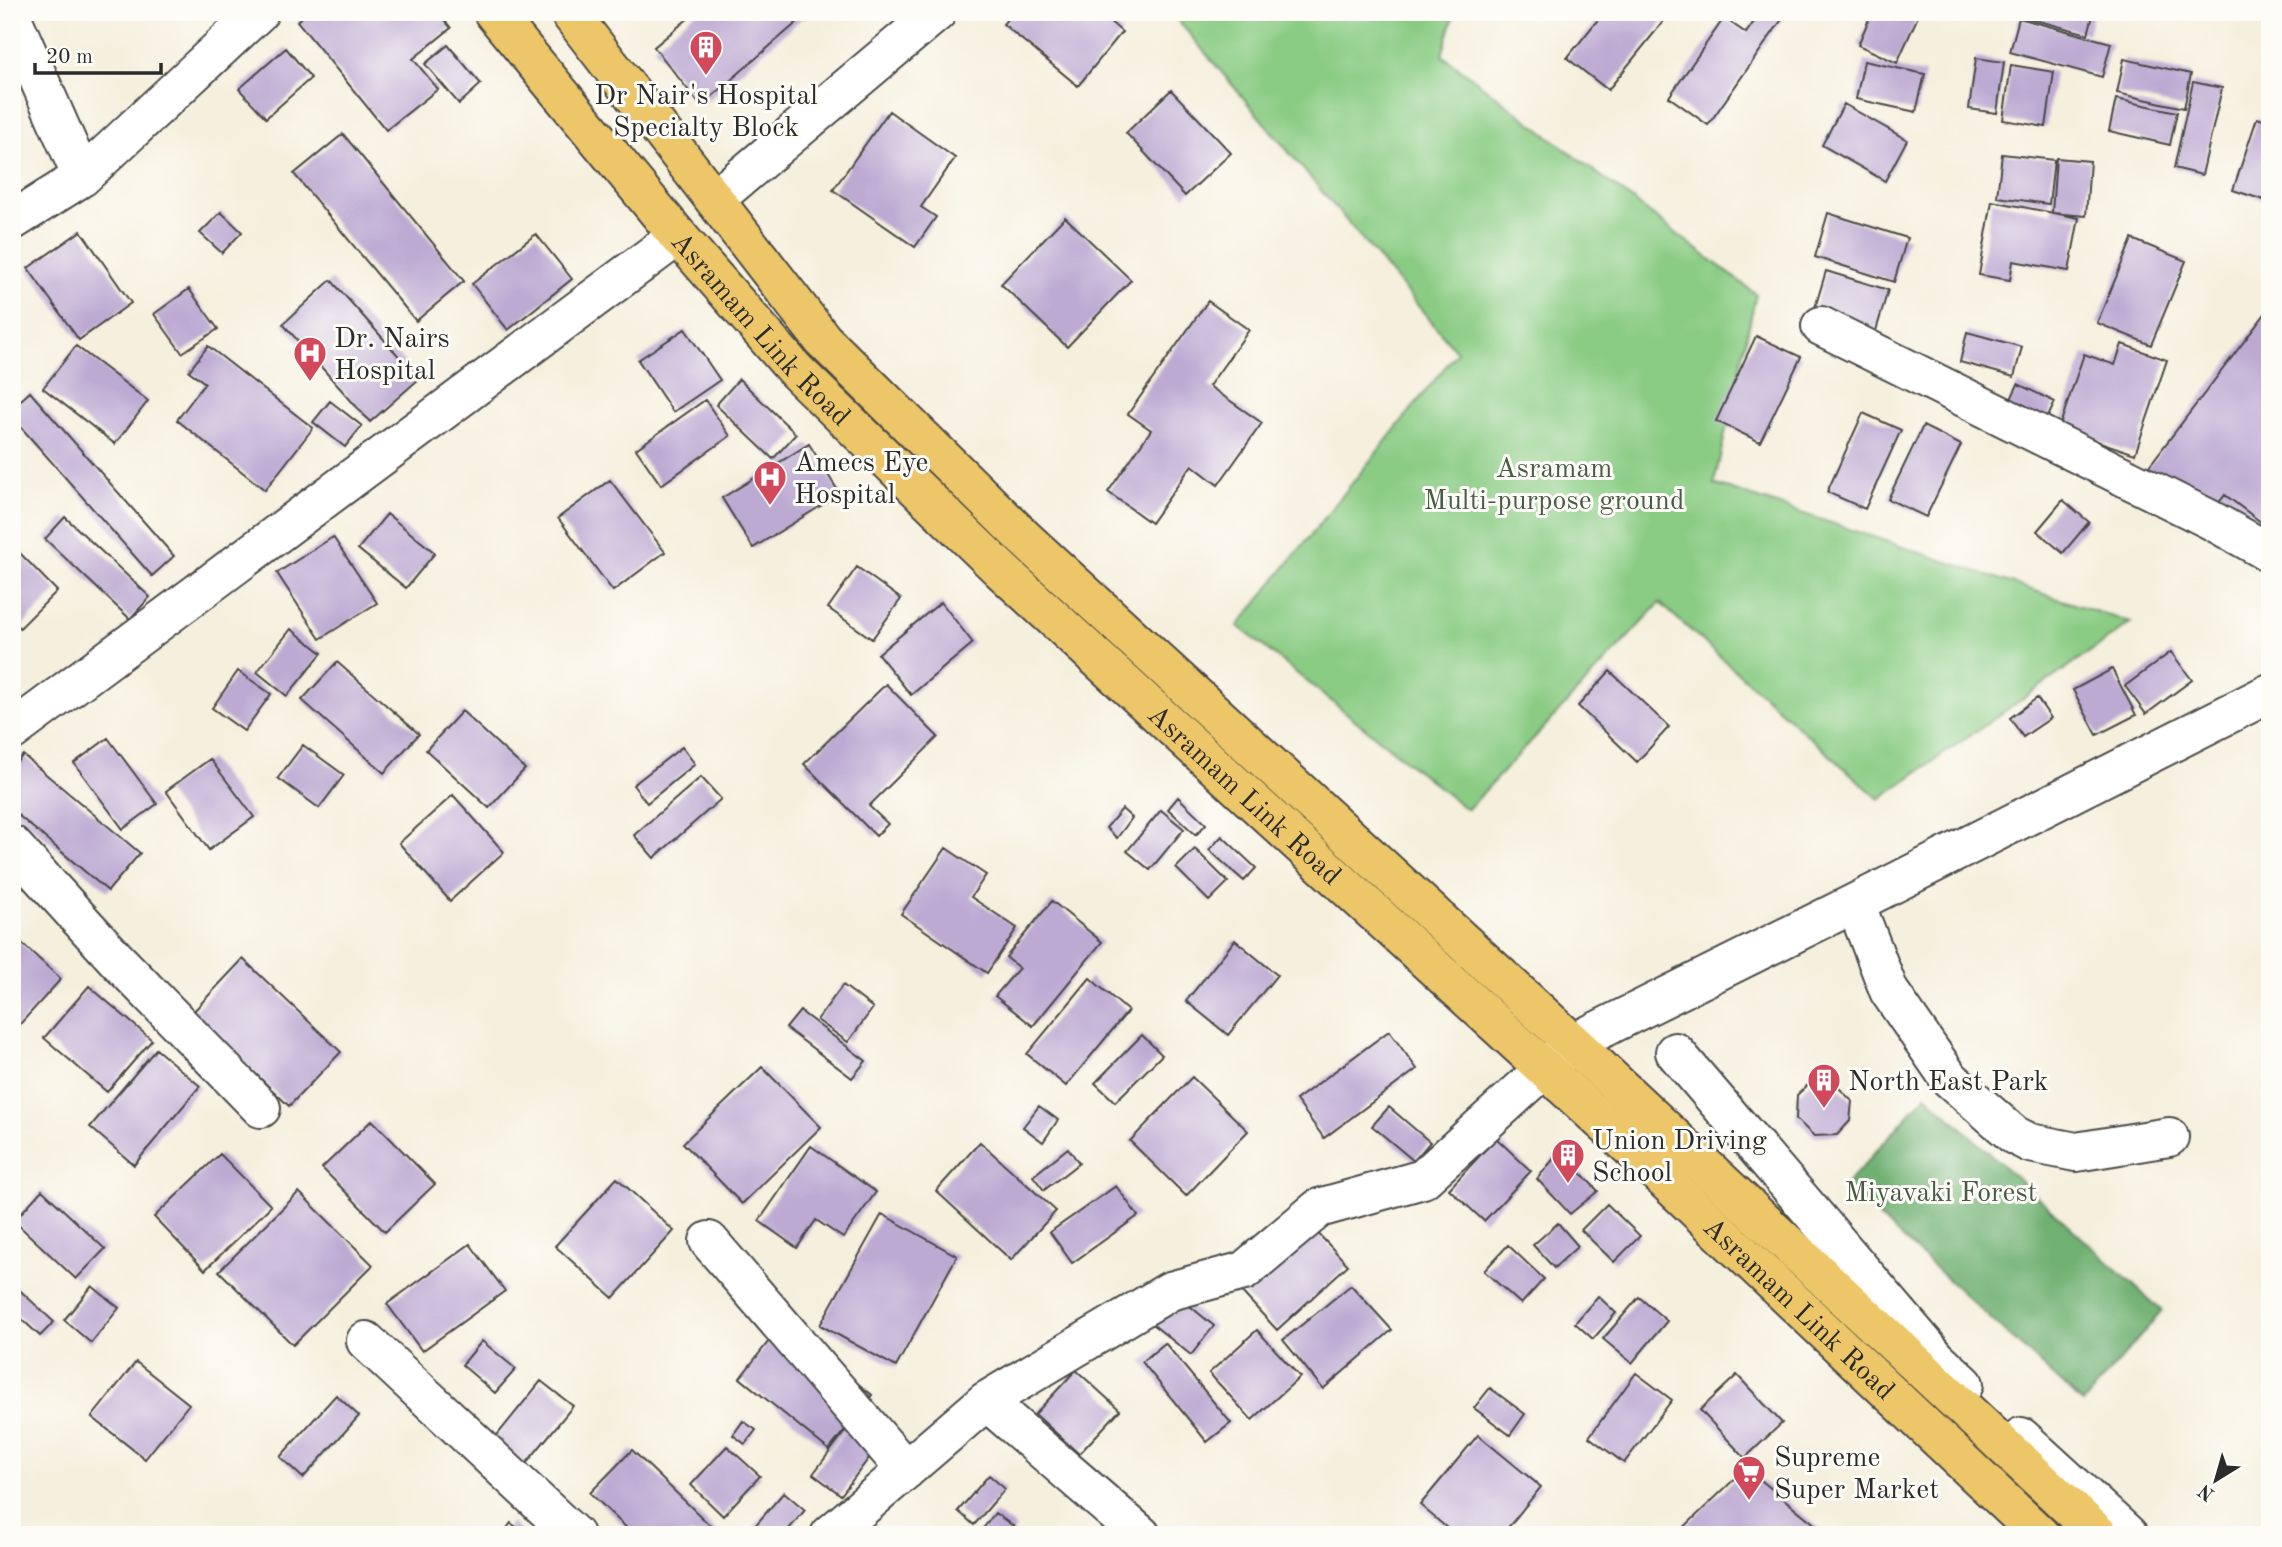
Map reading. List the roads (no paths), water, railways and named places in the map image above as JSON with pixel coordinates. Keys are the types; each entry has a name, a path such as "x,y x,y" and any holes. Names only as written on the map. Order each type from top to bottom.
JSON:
{"main road":[{"name":"Asramam Link Road","path":"493,12 678,236 796,371 1001,570 1545,1068 2040,1535"},
{"name":"Asramam Link Road","path":"569,12 824,340 1006,520 1573,1043 2099,1535"}],"street":[{"path":"12,221 82,177 259,12"},
{"path":"715,199 937,12"},
{"path":"12,18 82,177"},
{"path":"12,731 678,236"},
{"path":"1821,326 2197,513 2270,553"},
{"path":"830,1535 986,1401 1170,1290 1244,1271 1320,1208 1423,1179 1573,1043 1855,904 2270,693"},
{"path":"12,845 116,959 261,1108"},
{"path":"1855,904 1889,990 1948,1079 2014,1135 2029,1143 2076,1152 2169,1137"},
{"path":"1675,1052 1937,1359 2128,1535"},
{"path":"709,1241 906,1470"},
{"path":"366,1341 574,1535"},
{"path":"986,1401 1141,1535"}],"place":[{"name":"Dr Nair's Hospital Specialty Block","path":"706,77"},
{"name":"Dr. Nairs Hospital","path":"310,383"},
{"name":"Amecs Eye Hospital","path":"770,507"},
{"name":"North East Park","path":"1824,1110"},
{"name":"Union Driving School","path":"1568,1185"},
{"name":"Supreme Super Market","path":"1749,1502"}],"park label":[{"name":"Asramam Multi-purpose ground","path":"1554,483"},
{"name":"Miyavaki Forest","path":"1941,1191"}]}
